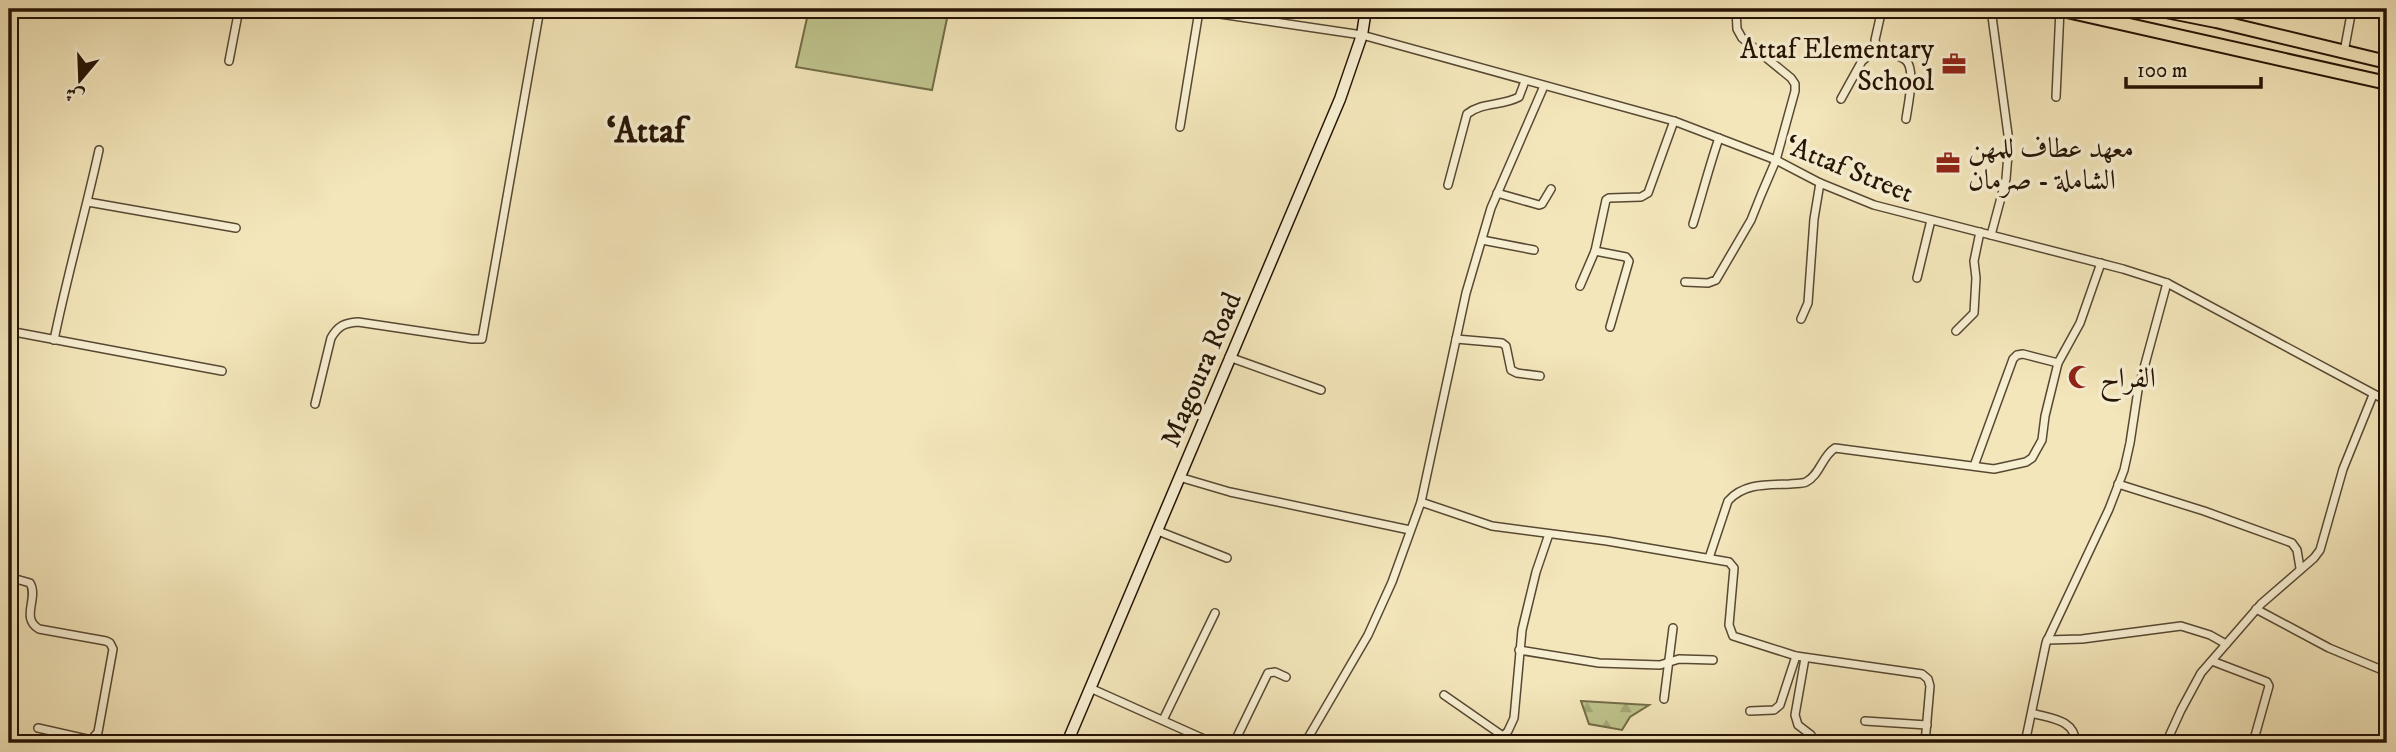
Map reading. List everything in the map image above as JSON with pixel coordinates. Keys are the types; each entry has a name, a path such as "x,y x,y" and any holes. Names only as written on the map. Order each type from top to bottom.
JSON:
{"highway":[{"path":"2059,9 2387,83"},
{"path":"2158,9 2210,14 2387,62"}],"street":[{"path":"229,61 239,9"},
{"path":"315,404 331,338 335,330 345,323 358,322 482,339 540,9"},
{"name":"‘Attaf Street","path":"1186,9 1362,35 1674,121 1776,160 1820,183 1874,205 2101,263 2167,284 2387,401"},
{"path":"1244,9 1245,18"},
{"name":"Magoura Road","path":"1067,743 1340,99 1362,35 1366,9"},
{"path":"1685,282 1708,283 1716,280 1751,220 1776,160 1795,91 1795,84 1784,71 1742,38 1737,29 1736,9"},
{"path":"1877,48 1875,40 1882,9"},
{"path":"1991,9 2009,142 2006,179 1991,235"},
{"path":"2056,97 2059,9"},
{"path":"2344,52 2352,9"},
{"path":"1180,127 1199,11"},
{"path":"1841,99 1862,61 1877,48"},
{"path":"1877,48 1905,59 1910,64 1911,83 1906,118"},
{"path":"1447,184 1467,114 1475,108 1506,104 1519,97 1525,81"},
{"path":"1306,743 1368,635 1392,582 1421,502 1466,293 1497,193 1544,86"},
{"path":"1580,286 1595,251 1606,200 1640,197 1648,193 1674,121"},
{"path":"1693,224 1703,183 1719,138"},
{"path":"54,340 69,265 88,202 99,150"},
{"path":"1801,319 1808,303 1814,219 1820,183"},
{"path":"1497,193 1539,205 1551,189"},
{"path":"88,202 236,228"},
{"path":"1917,278 1931,220"},
{"path":"1956,331 1974,313 1974,261 1980,232"},
{"path":"1482,240 1534,250"},
{"path":"1595,251 1626,257 1629,261 1610,327"},
{"path":"1709,558 1732,496 1751,486 1806,482 1828,452 1835,448 1974,466 2005,468 2026,462 2037,453 2042,440 2058,363 2080,323 2101,263"},
{"path":"2025,743 2047,640 2109,509 2128,456 2138,390 2167,284"},
{"path":"9,331 222,371"},
{"path":"1456,339 1502,343 1506,346 1511,370 1540,376"},
{"path":"1974,466 2013,359 2023,354 2058,363"},
{"path":"1229,358 1321,390"},
{"path":"2166,743 2201,673 2256,609 2314,558 2324,539 2343,469 2373,395"},
{"path":"1179,477 1230,492 1410,530"},
{"path":"2118,484 2292,543 2297,550 2300,568"},
{"path":"1421,502 1492,526 1726,560 1734,568 1730,633 1736,638 1805,658 1922,674 1928,679 1930,686 1925,743"},
{"path":"1158,531 1227,558"},
{"path":"1497,743 1508,731 1514,718 1519,650 1531,591 1549,534"},
{"path":"9,577 30,583 34,590 29,619 32,625 51,632 106,641 113,649 96,736 90,740 38,728"},
{"path":"2256,609 2329,648 2387,673"},
{"path":"1163,720 1215,613"},
{"path":"2047,640 2082,639 2181,626 2213,636 2226,644"},
{"path":"1664,699 1673,628"},
{"path":"1519,650 1599,663 1661,665 1679,659 1713,660"},
{"path":"1750,711 1774,710 1780,705 1796,656"},
{"path":"1805,658 1795,715 1798,725 1811,735"},
{"path":"2211,661 2267,682 2269,686 2253,743"},
{"path":"1234,743 1268,673 1275,672 1286,677"},
{"path":"1090,688 1213,743"},
{"path":"1444,695 1503,736"},
{"path":"2032,713 2066,722 2073,729 2076,743"},
{"path":"1865,721 1927,725"}],"green space":[{"path":"809,9 949,9 932,90 796,67"},
{"path":"1581,701 1649,705 1630,717 1622,730 1589,724"}],"place":[{"name":"Attaf Elementary School","path":"1954,64"},
{"name":"معهد عطاف للمهن الشاملة - صرمان","path":"1948,163"},
{"name":"الفراح","path":"2080,377"}],"district":[{"name":"‘Attaf","path":"646,130"}]}
